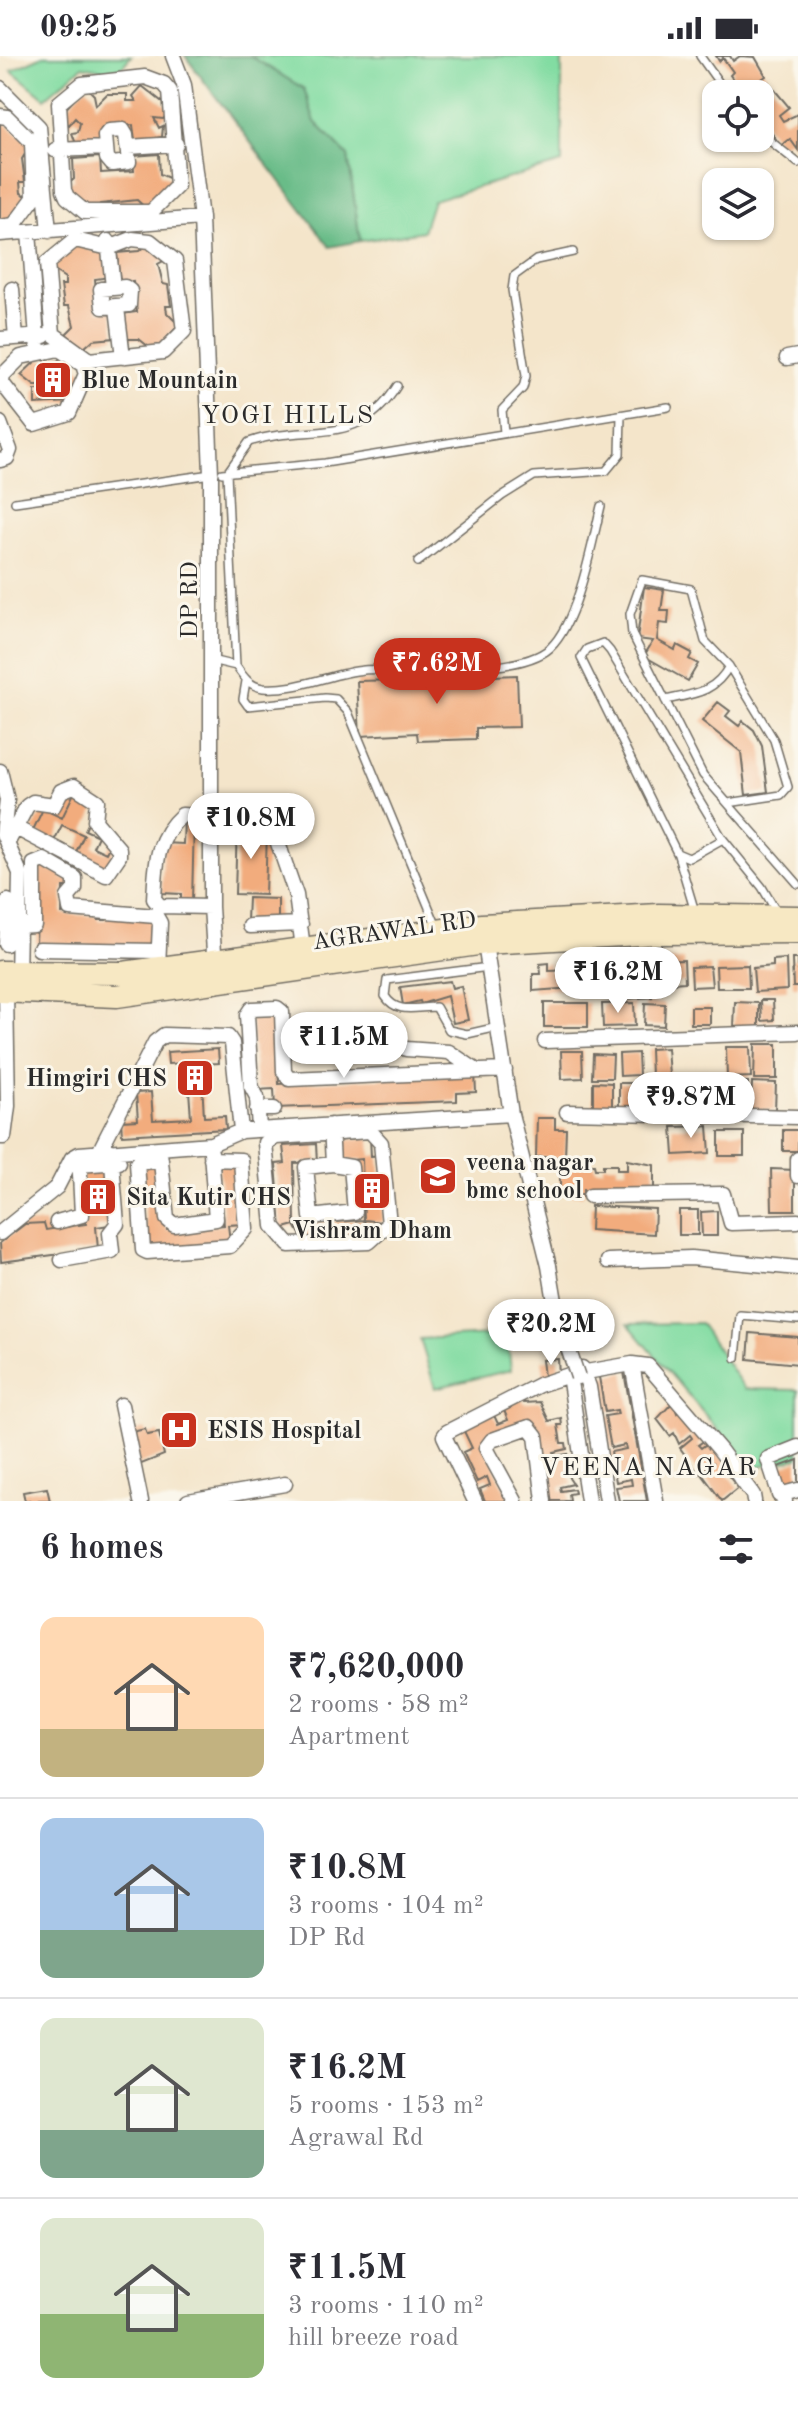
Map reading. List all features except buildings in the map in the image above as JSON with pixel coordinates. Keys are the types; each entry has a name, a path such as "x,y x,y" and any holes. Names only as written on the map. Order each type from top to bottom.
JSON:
{"street":[{"name":"DP RD","path":"173,56 184,85 201,218 220,473 211,660 212,959 220,981"},
{"path":"145,77 164,84 170,91 176,144 179,183 151,212 85,212 67,197 57,109 78,86 145,77"},
{"path":"0,88 39,127 49,231"},
{"path":"0,116 7,117 32,142 34,198 14,225 0,227"},
{"path":"41,151 106,148 107,132 123,130 128,147 176,144"},
{"path":"0,234 201,218"},
{"path":"29,232 38,344"},
{"path":"145,239 177,265 183,335 163,352 89,360 53,334 47,263 75,240 108,244 145,239"},
{"path":"108,244 113,287 101,289 101,305 117,308 123,357"},
{"path":"12,289 16,338"},
{"path":"0,339 16,338 38,344 65,350 85,367 86,374 69,413 34,424 2,379 18,359 38,344 53,334"},
{"path":"0,423 10,450 7,458 0,460"},
{"path":"0,771 7,800 3,834 20,873 9,901 9,985 1,1139"},
{"path":"7,844 16,828 33,802 54,805 61,791 74,786 97,801 95,821 119,849 119,856 106,875 16,828"},
{"path":"211,907 160,906 154,899 156,855 163,839 182,815 264,816 270,820 296,895 303,948"},
{"path":"19,926 34,925 34,864 44,860 75,878 75,889 68,897 70,909 156,916 160,923 158,959 39,949"},
{"path":"9,901 19,926"},
{"name":"AGRAWAL RD","path":"9,985 117,996 220,981 483,934 696,916 789,917"},
{"path":"250,926 301,924"},
{"path":"8,944 19,926"},
{"name":"AGRAWAL RD","path":"9,985 123,973 158,959 212,959 438,931 483,934 798,932"},
{"path":"483,934 511,1114 549,1266 558,1319 578,1375 599,1501"},
{"path":"259,1129 250,1072 247,1015 251,1009 277,1008 282,1012 284,1072 289,1079 505,1070"},
{"path":"545,1041 798,1032"},
{"path":"62,1260 112,1251 110,1233 117,1224 111,1157 155,1042 164,1035 228,1037 232,1043 241,1131"},
{"path":"406,1049 449,1052 477,1071"},
{"path":"257,1109 274,1109"},
{"path":"567,1112 798,1117"},
{"path":"211,1151 241,1131 331,1129 370,1131 381,1143 389,1224 369,1242 289,1245 273,1226 265,1143 276,1137 331,1129 511,1114"},
{"path":"331,1129 333,1164"},
{"path":"160,1154 167,1219 174,1225 216,1219 211,1151"},
{"path":"0,1233 57,1187 72,1158 211,1151 241,1160 246,1229 230,1246 143,1250 137,1163 160,1154"},
{"path":"798,1159 798,1176"},
{"path":"57,1222 82,1215 79,1160"},
{"path":"333,1164 351,1167 355,1212 311,1217 306,1167 333,1164"},
{"path":"590,1196 723,1194 727,1200 727,1218 731,1223 798,1221"},
{"path":"608,1261 691,1258 798,1268"},
{"path":"563,1310 607,1501"},
{"path":"632,1364 656,1501"},
{"path":"475,1501 444,1436 447,1432 539,1385 632,1364 648,1366 728,1459 754,1501"},
{"path":"578,1375 588,1501"},
{"path":"121,1405 141,1501"},
{"path":"515,1501 486,1448 492,1440 529,1427 536,1436 544,1501"},
{"path":"798,1447 768,1459 782,1498 798,1490"},
{"path":"188,1501 285,1484"}],"lane":[{"path":"700,56 717,80"},
{"path":"774,144 798,163"},
{"path":"504,433 502,410 523,388 526,376 512,290 514,276 536,260 573,252"},
{"path":"397,386 384,407 347,430 292,434 249,442 220,473 236,666 246,681 261,688 323,681 360,670 517,665 550,648 579,596 601,506"},
{"path":"15,502 220,473 325,463 668,407"},
{"path":"418,562 502,496 534,476 606,471 620,454 621,415"},
{"path":"728,803 781,795 788,787 784,762 729,666 705,641 691,589 642,580 630,614 632,634 703,775 798,884"},
{"path":"696,916 677,853 581,658 587,649 603,643 723,839 789,917"},
{"path":"211,660 236,666"},
{"path":"665,700 709,690 721,681 729,666"},
{"path":"246,681 243,699 248,706 325,698 336,699 348,712 438,931"},
{"path":"677,853 689,858 723,839"},
{"path":"489,967 387,980 385,996 399,1009 436,1007 449,1030 467,1034 498,1027"},
{"path":"736,1358 740,1315 798,1320"}],"green space":[{"path":"43,56 131,56 117,73 83,66 45,98 11,70"},
{"path":"185,56 250,56 304,89 315,122 348,156 360,241 330,247"},
{"path":"250,56 562,56 562,163 433,200 423,231 360,241 348,156 315,122 304,89"},
{"path":"700,1323 745,1389 798,1390 798,1458 750,1468 628,1324"},
{"path":"507,1334 511,1370 435,1388 420,1339"}],"place":[{"name":"Blue Mountain","path":"53,380"},
{"name":"Himgiri CHS","path":"195,1078"},
{"name":"veena nagar bmc school","path":"438,1176"},
{"name":"Vishram Dham","path":"372,1191"},
{"name":"Sita Kutir CHS","path":"98,1197"},
{"name":"ESIS Hospital","path":"179,1430"}],"district":[{"name":"YOGI HILLS","path":"288,414"},
{"name":"VEENA NAGAR","path":"649,1466"}]}
